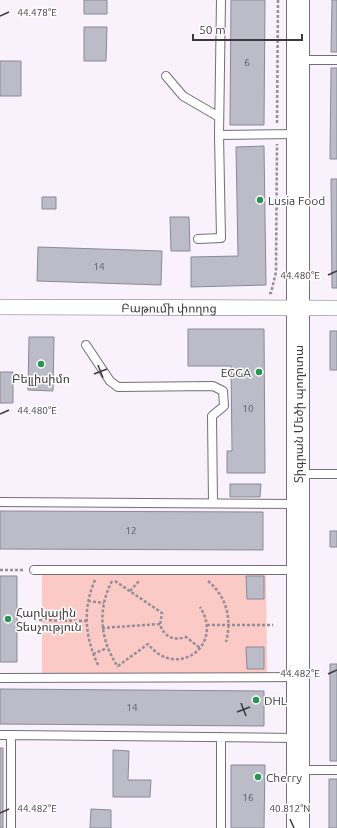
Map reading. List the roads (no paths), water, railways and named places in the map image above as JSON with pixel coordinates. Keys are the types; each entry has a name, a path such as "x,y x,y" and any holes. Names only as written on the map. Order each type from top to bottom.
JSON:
{"main road":[{"name":"Տիգրան Մեծի պողոտա","path":"298,0 298,828"}],"street":[{"name":"Բաթումի փողոց","path":"0,307 337,308"}],"lane":[{"path":"198,239 221,238 219,117 221,0"},
{"path":"298,60 337,60"},
{"path":"166,76 183,96 219,117"},
{"path":"219,135 298,134"},
{"path":"86,345 110,381 118,387 214,386 223,390 224,406 212,416 214,503"},
{"path":"298,474 337,474"},
{"path":"0,502 298,504"},
{"path":"34,570 298,570"},
{"path":"0,678 298,677"},
{"path":"0,735 298,738"},
{"path":"11,735 11,828"},
{"path":"221,737 221,828"},
{"path":"298,770 337,770"}],"place":[{"name":"Lusia Food","path":"260,200"},
{"name":"Բելլիսիմո","path":"41,364"},
{"name":"EGGA","path":"259,372"},
{"name":"Հարկային Տեսչություն","path":"8,619"},
{"name":"DHL","path":"256,700"},
{"name":"Cherry","path":"258,777"}]}
